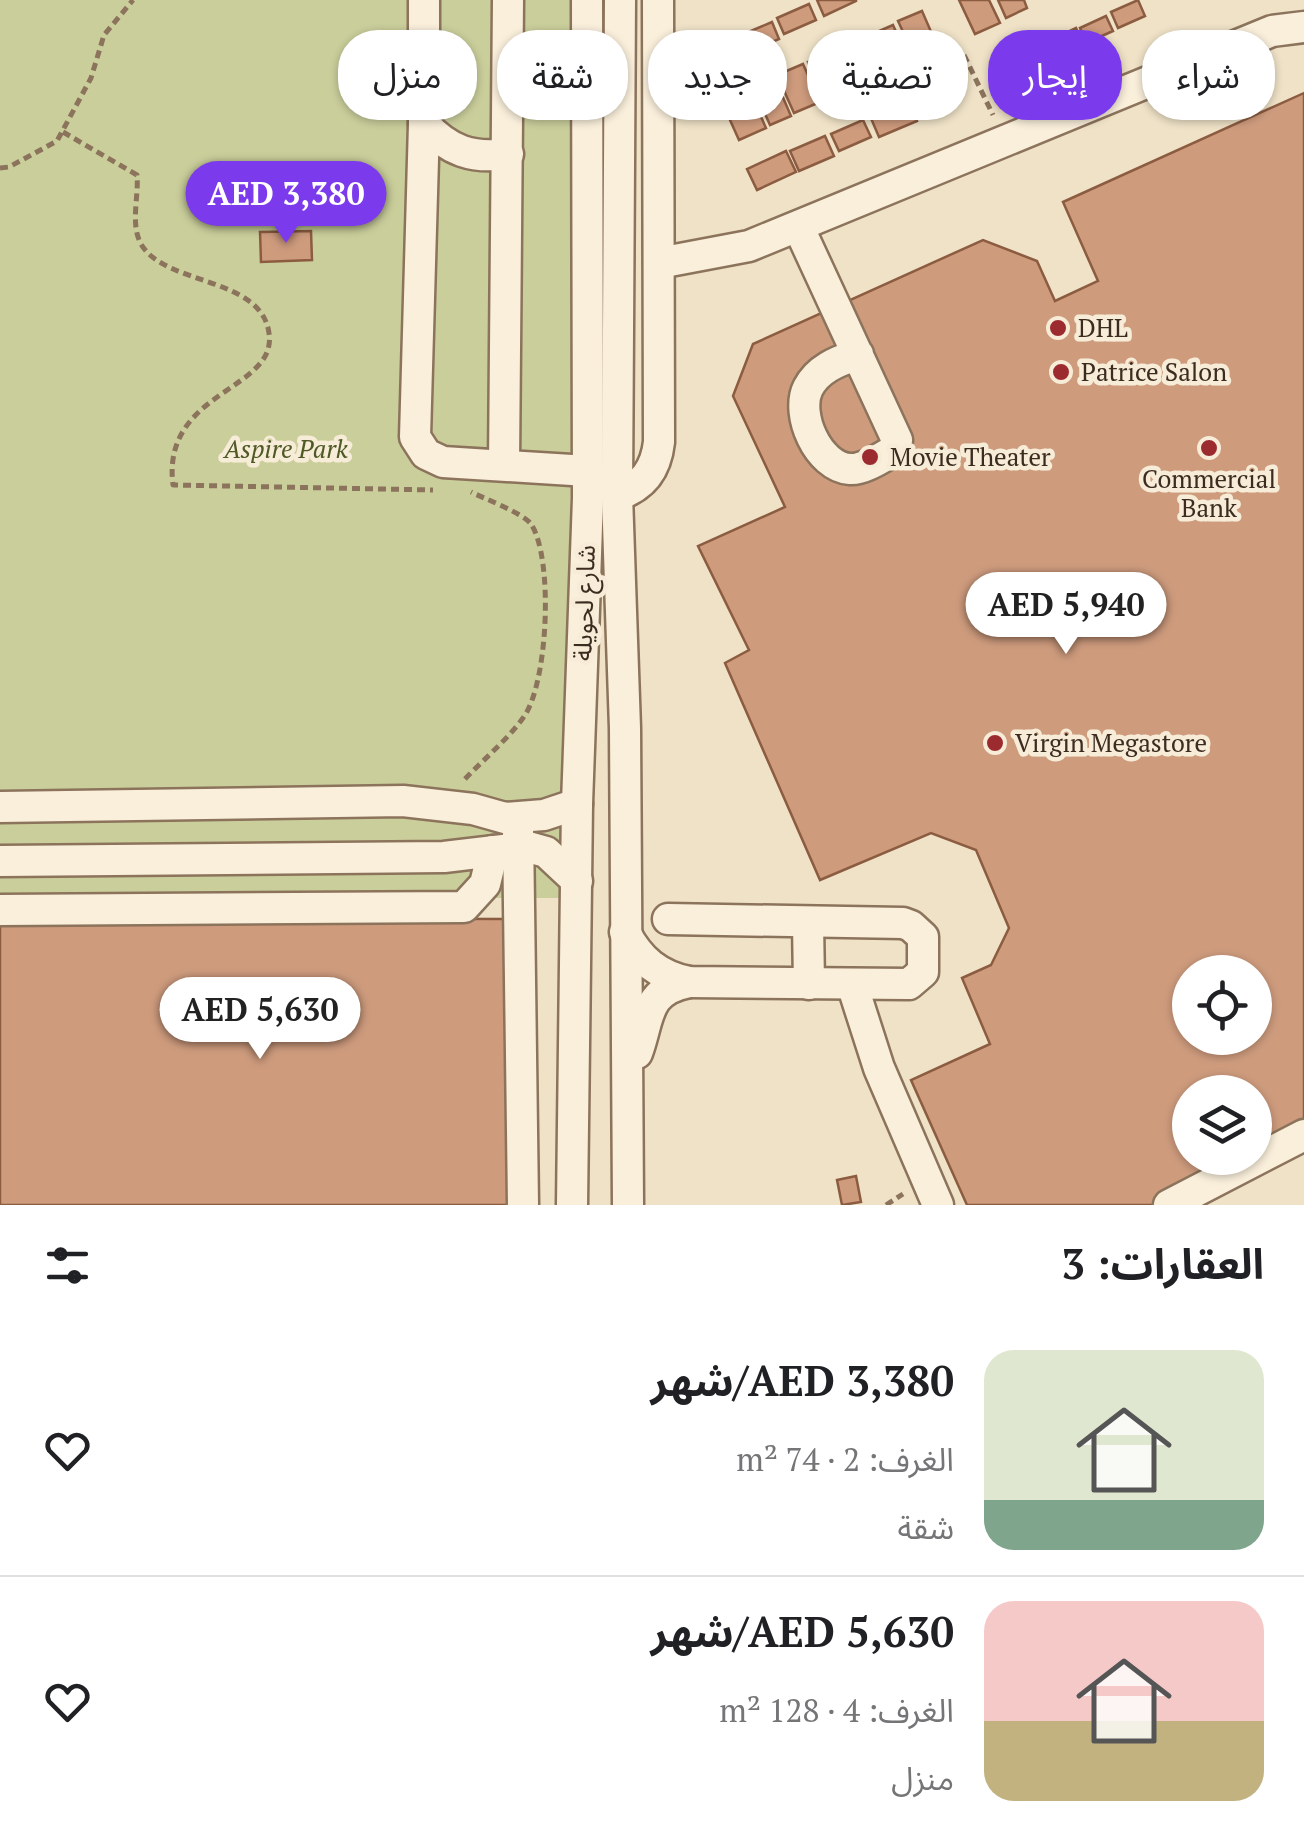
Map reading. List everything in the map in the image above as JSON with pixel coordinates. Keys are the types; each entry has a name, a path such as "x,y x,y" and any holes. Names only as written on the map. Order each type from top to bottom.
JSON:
{"street":[{"path":"424,0 414,428 419,446 443,462 588,470"},
{"path":"504,465 508,0"},
{"name":"شارع لحويلة","path":"587,0 587,30"},
{"name":"شارع لحويلة","path":"620,0 620,30"},
{"path":"658,0 658,30"},
{"path":"659,264 750,246 799,228 1272,31 1304,27"},
{"name":"شارع لحويلة","path":"572,1205 576,804 588,470 587,120"},
{"name":"شارع لحويلة","path":"620,120 616,496 625,728 628,1205"},
{"path":"616,496 647,478 658,454 658,120"},
{"path":"424,124 440,142 461,153 484,157 508,154"},
{"path":"799,228 858,354"},
{"path":"579,727 625,728"},
{"path":"0,807 403,801 505,818 544,816 576,804"},
{"path":"0,910 464,907 506,850 518,817"},
{"path":"506,850 523,1205"},
{"path":"0,861 371,859 506,850 546,852 576,881"},
{"path":"625,932 650,966 689,982 909,984 918,980 925,963 923,938 903,923 668,919"},
{"path":"808,923 808,984"},
{"path":"627,1076 655,999 664,990 689,982"},
{"path":"852,984 879,1068 938,1205"},
{"path":"1169,1205 1304,1135"}],"path":[{"path":"0,168 57,141 91,78 104,36 133,0"},
{"path":"968,63 1006,140"},
{"path":"63,132 136,175 135,221 141,244 160,262 250,301 262,314 269,333 268,352 254,373 202,405 180,435 171,469 173,486 435,490"},
{"path":"440,805 526,716 536,688 547,596 544,554 530,521 468,490 466,463"}],"green space":[{"name":"Aspire Park","path":"0,0 574,0 574,30 497,30 497,120 573,120 568,898 0,897"}],"building":[{"path":"817,0 856,0 856,1 824,16"},
{"path":"959,0 989,0 1000,23 975,34"},
{"path":"998,0 1024,0 1027,8 1006,18"},
{"path":"1138,0 1145,16 1118,28 1111,12"},
{"path":"809,4 816,20 787,33 777,18"},
{"path":"922,11 930,30 902,30 898,21"},
{"path":"1106,16 1113,30 1081,30"},
{"path":"772,22 775,30 753,30"},
{"path":"803,64 807,73 807,108 794,113 787,97 787,71"},
{"path":"1304,93 1304,1138 1272,1154 1272,1075 1172,1075 1172,1175 1228,1175 1167,1205 967,1205 911,1080 990,1044 962,978 991,965 1009,928 976,850 931,833 820,880 725,663 749,650 698,546 785,507 733,396 753,344 983,240 1037,261 1055,301 1098,281 1063,202 1244,120 1275,120 1275,106"},
{"path":"730,120 762,120 766,128 739,140"},
{"path":"863,120 871,137 839,151 831,134"},
{"path":"872,120 917,121 879,137"},
{"path":"825,136 834,156 799,171 790,151"},
{"path":"786,151 796,172 757,190 747,169"},
{"path":"311,231 312,260 261,262 260,232"},
{"path":"0,918 520,919 520,1205 0,1205"},
{"path":"856,1176 861,1202 842,1205 837,1180"}],"place":[{"name":"DHL","path":"1058,328"},
{"name":"Patrice Salon","path":"1061,372"},
{"name":"Commercial Bank","path":"1209,448"},
{"name":"Movie Theater","path":"870,457"},
{"name":"Virgin Megastore","path":"995,743"}]}
